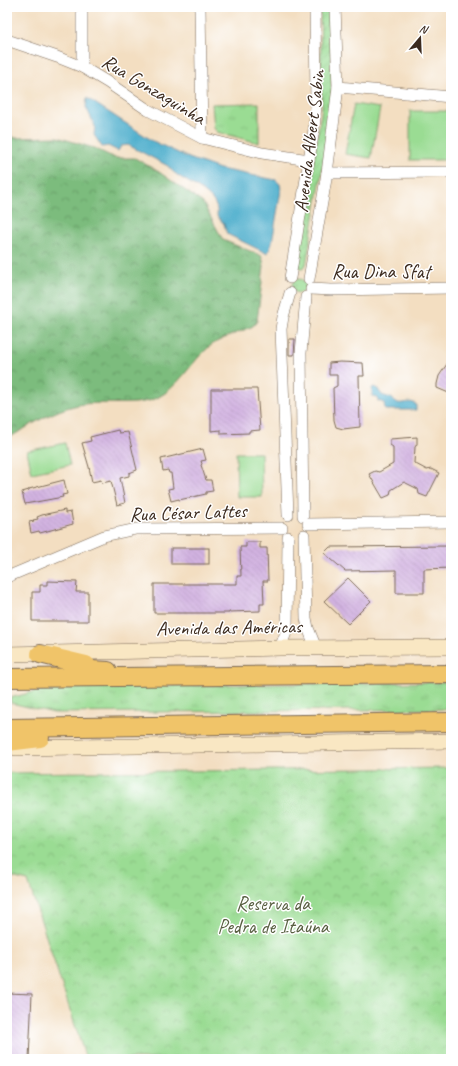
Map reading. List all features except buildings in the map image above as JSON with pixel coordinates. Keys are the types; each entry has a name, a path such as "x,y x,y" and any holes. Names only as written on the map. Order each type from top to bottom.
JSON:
{"highway":[{"path":"40,654 86,665 91,670 124,671 146,677"},
{"path":"7,678 451,674"},
{"path":"7,728 449,723"},
{"path":"7,742 66,735 121,731 132,727"}],"main road":[{"name":"Avenida das Américas","path":"7,654 280,648 451,647"},
{"path":"7,748 451,741"}],"street":[{"path":"82,7 82,67"},
{"path":"200,7 202,138"},
{"name":"Avenida Albert Sabin","path":"290,278 314,129 316,105 316,7"},
{"name":"Avenida Albert Sabin","path":"316,648 308,628 306,618 301,354 338,87 335,7"},
{"name":"Rua Gonzaguinha","path":"7,40 82,67 148,110 202,138 262,153 310,160"},
{"path":"338,87 451,97"},
{"path":"327,173 451,172"},
{"path":"297,274 302,274 309,288 302,298 295,298 290,294 287,288 290,278 297,274"},
{"name":"Rua Dina Sfat","path":"309,288 331,290 451,288"},
{"path":"288,515 281,329 290,294"},
{"path":"280,648 287,630 285,533 283,521 288,515 296,513 305,525"},
{"path":"305,525 451,522"},
{"path":"285,533 297,539 305,525"},
{"name":"Rua César Lattes","path":"7,577 104,536 136,529 285,533"}],"green space":[{"path":"320,7 331,7 332,113 306,265 303,268 300,268 296,265 322,107"},
{"path":"259,103 259,143 217,132 214,128 212,104"},
{"path":"354,104 380,108 371,158 345,154"},
{"path":"410,111 451,111 451,160 410,160"},
{"path":"7,133 15,138 57,137 94,148 115,158 135,158 159,172 203,203 223,240 262,256 264,266 257,321 253,326 212,344 202,353 172,388 157,398 139,403 97,403 69,407 41,419 7,439"},
{"path":"296,279 302,279 306,283 306,289 302,293 296,293 292,289 292,283"},
{"path":"65,443 70,465 32,473 27,451"},
{"path":"236,453 261,453 262,497 237,497"},
{"path":"451,682 451,709 54,713 11,703 10,698 53,687"},
{"name":"Reserva da Pedra de Itaúna","path":"451,768 451,1059 86,1059 28,881 7,876 7,773"}],"water":[{"path":"87,98 153,141 189,158 220,169 276,180 280,184 281,190 272,243 269,251 266,253 227,234 224,224 217,216 216,207 213,200 198,188 173,172 168,166 128,145 121,146 118,151 108,146 102,147 94,135 95,126 86,107"},
{"path":"373,387 377,388 382,395 391,398 398,403 412,402 416,404 416,410 385,410 384,403 378,401 377,397 372,396"}]}
